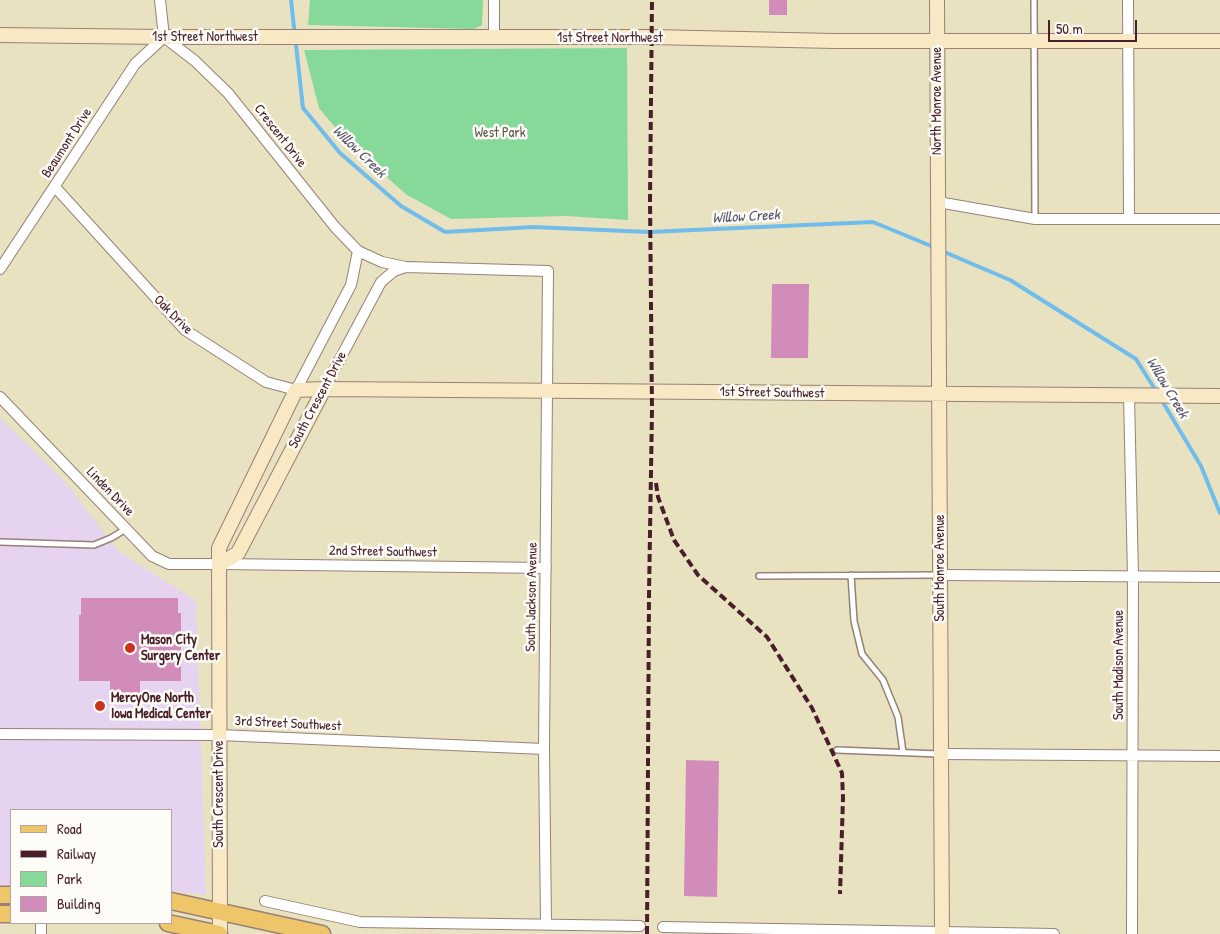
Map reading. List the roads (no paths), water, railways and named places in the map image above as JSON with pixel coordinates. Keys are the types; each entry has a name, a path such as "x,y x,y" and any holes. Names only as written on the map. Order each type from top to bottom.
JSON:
{"main road":[{"name":"North Monroe Avenue","path":"937,0 938,207"},
{"name":"1st Street Northwest","path":"0,35 377,38 651,37 834,41 1220,41"},
{"name":"South Monroe Avenue","path":"938,207 942,933"},
{"name":"Oak Drive","path":"296,390 324,388"},
{"name":"South Crescent Drive","path":"220,564 238,553 324,388"},
{"name":"1st Street Southwest","path":"324,388 1220,396"},
{"name":"South Crescent Drive","path":"220,934 219,548 296,390"},
{"path":"172,901 322,934"},
{"path":"172,924 220,934"}],"street":[{"path":"160,0 164,37"},
{"path":"494,0 494,38"},
{"path":"1128,0 1129,218"},
{"name":"Beaumont Drive","path":"0,270 135,64 164,37"},
{"name":"Crescent Drive","path":"164,37 195,61 228,93 335,227 358,251 382,262 406,267 548,271"},
{"name":"Oak Drive","path":"56,187 185,330 266,382 296,390"},
{"path":"938,207 1034,219 1220,219"},
{"name":"South Crescent Drive","path":"296,390 351,285 358,251"},
{"name":"South Crescent Drive","path":"324,388 381,282 394,271 406,267"},
{"name":"South Jackson Avenue","path":"546,924 544,749 548,271"},
{"name":"South Madison Avenue","path":"1131,396 1133,576 1132,934"},
{"name":"Linden Drive","path":"0,397 152,556 169,564 220,564"},
{"name":"2nd Street Southwest","path":"220,564 546,568"},
{"path":"940,575 1220,577"},
{"name":"3rd Street Southwest","path":"0,734 219,735 544,749"},
{"path":"941,754 1220,756"},
{"path":"264,901 360,922 640,926"},
{"path":"663,927 1054,934"}],"lane":[{"path":"1034,0 1034,219"},
{"path":"0,542 94,545 111,538 126,528"},
{"path":"759,576 940,575"},
{"path":"851,576 854,621 862,654 883,680 898,717 903,752"},
{"path":"837,750 941,754"}],"waterway":[{"name":"Willow Creek","path":"291,0 303,108 340,153 401,206 445,232 533,227 649,232 873,222 936,248"},
{"name":"Willow Creek","path":"942,251 1010,280 1136,359 1156,391"},
{"name":"Willow Creek","path":"1161,399 1201,466 1220,513"}],"railway":[{"path":"647,934 652,410 650,200 652,0"},
{"path":"656,483 658,497 674,540 698,575 767,637 812,708 842,773 840,894"}],"place":[{"name":"Mason City Surgery Center","path":"130,648"},
{"name":"MercyOne North Iowa Medical Center","path":"100,706"}],"park label":[{"name":"West Park","path":"500,133"}]}
